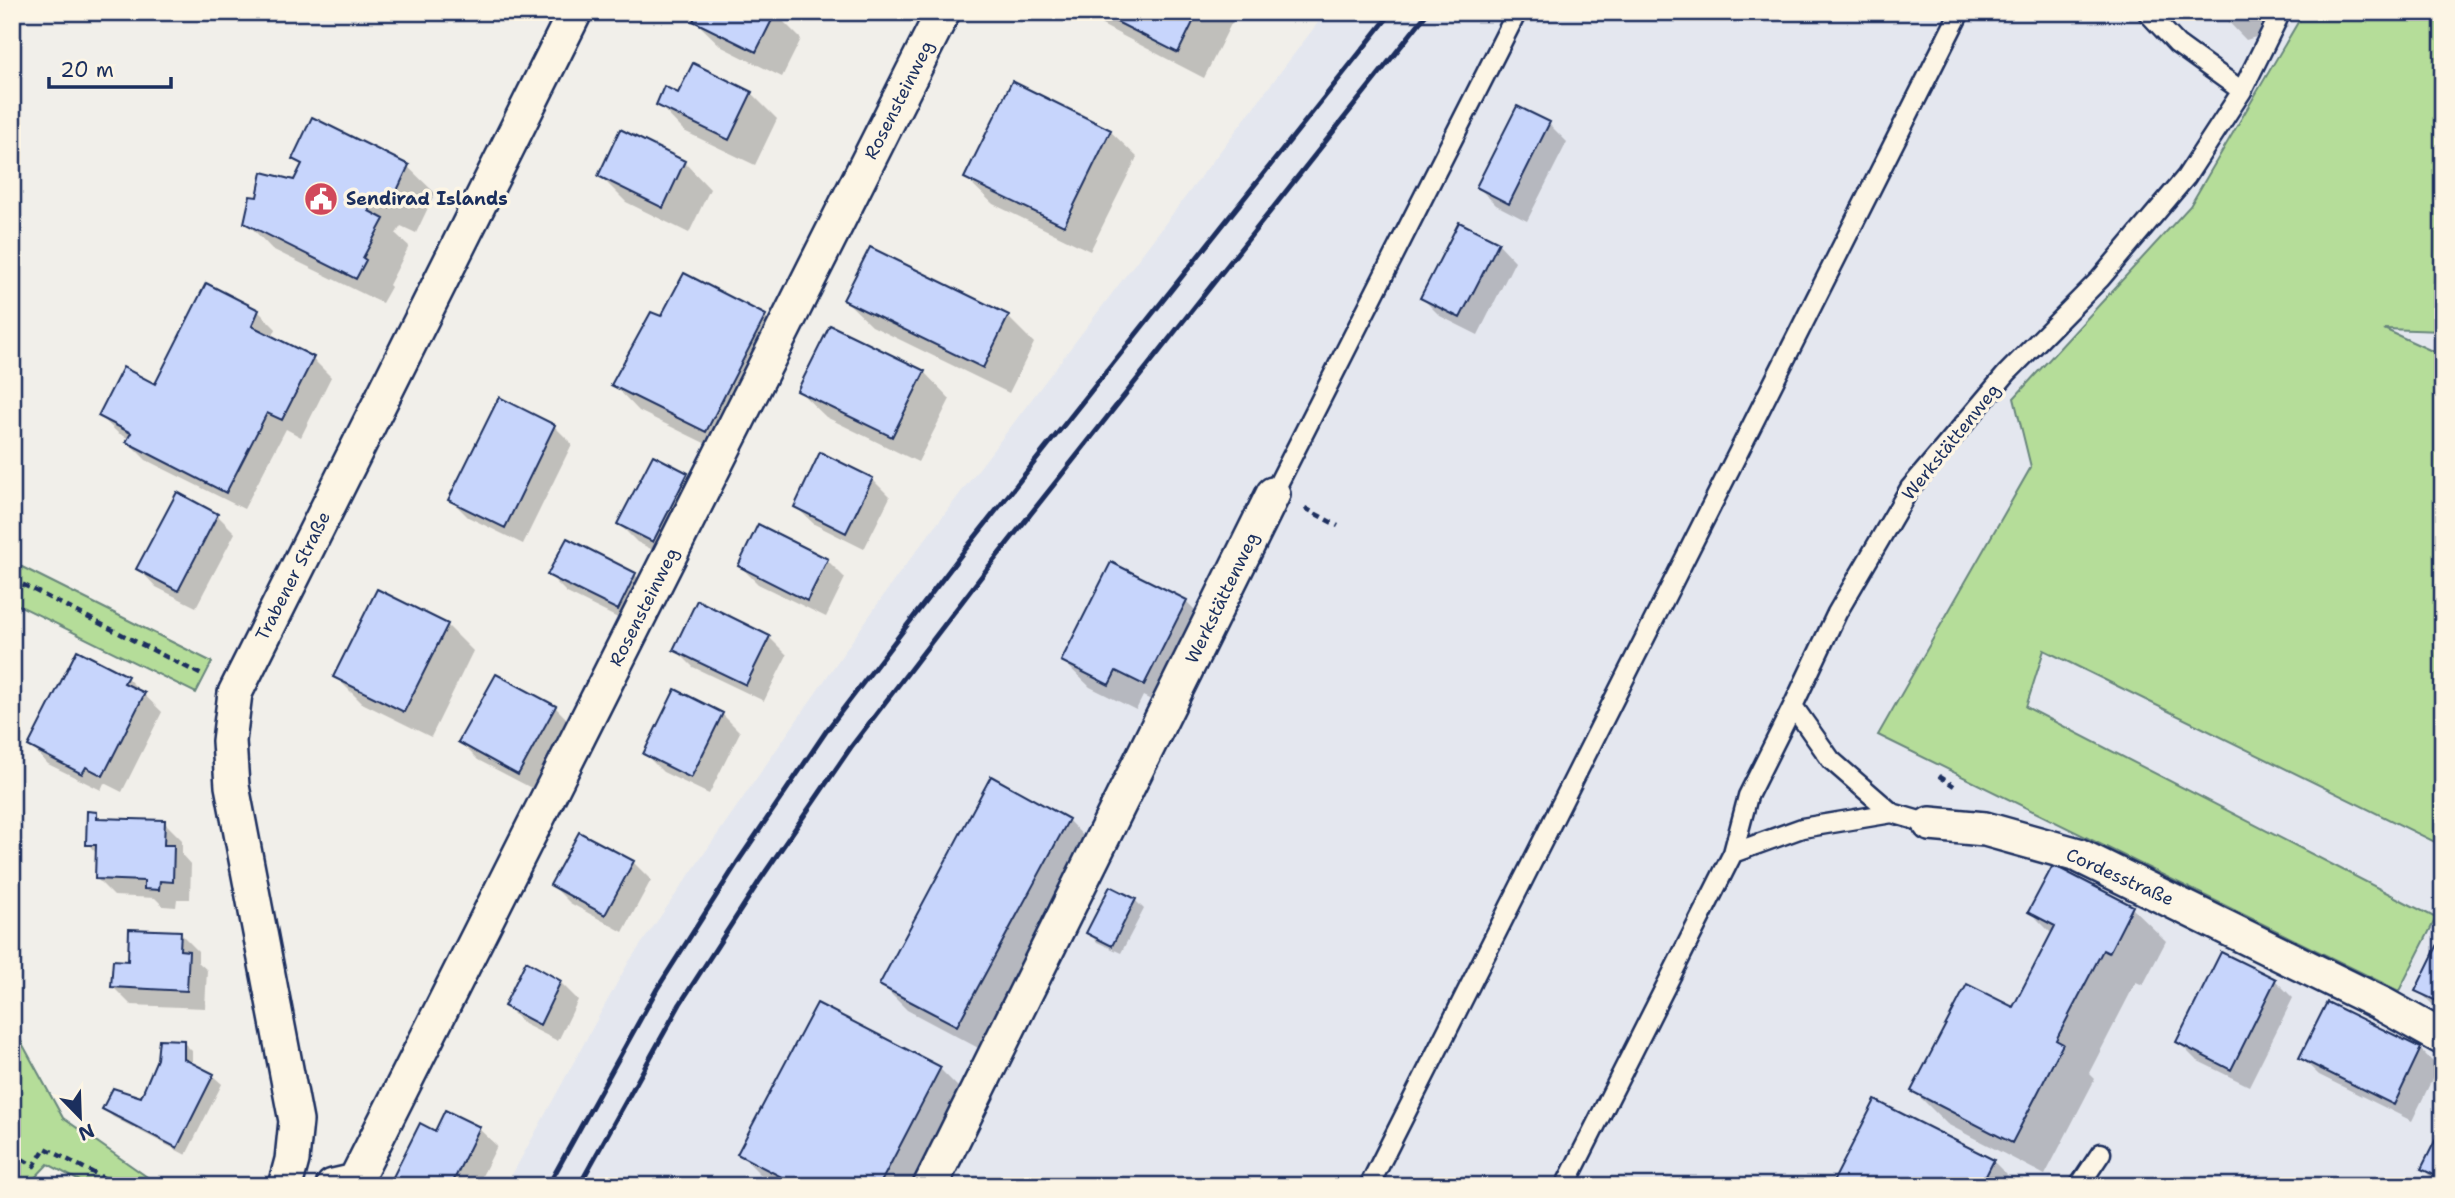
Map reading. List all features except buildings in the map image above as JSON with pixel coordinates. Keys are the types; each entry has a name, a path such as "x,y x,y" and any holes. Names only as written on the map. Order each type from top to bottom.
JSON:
{"street":[{"name":"Trabener Straße","path":"285,1186 292,1160 296,1121 232,786 229,741 235,693 575,12"},
{"name":"Rosensteinweg","path":"333,1186 355,1181 943,12"},
{"name":"Werkstättenweg","path":"930,1186 1286,499"},
{"name":"Cordesstraße","path":"1930,824 1985,829 2078,855 2382,1004 2443,1038"}],"lane":[{"name":"Werkstättenweg","path":"1286,499 1517,12"},
{"path":"1369,1186 1960,12"},
{"path":"2147,12 2177,44 2242,91"},
{"name":"Werkstättenweg","path":"1793,706 1837,613 1910,488 2007,373 2100,279 2186,177 2242,91 2281,12"},
{"path":"1565,1186 1733,853 1748,796 1793,706 1831,760 1892,813"},
{"name":"Cordesstraße","path":"1733,853 1802,828 1892,813 1930,824"},
{"path":"2079,1186 2101,1153"}],"path":[{"path":"1286,499 1338,526"},
{"path":"12,579 211,680"},
{"path":"12,1153 34,1166 45,1148 119,1186"}],"shaded area":[{"path":"1326,12 2443,12 2443,1186 506,1186 628,963 895,579"}],"green space":[{"path":"2304,12 2443,12 2443,331 2384,329 2443,356 2443,846 2044,650 2026,707 2436,918 2399,991 1878,735 2031,467 2014,398 2190,206"},
{"path":"12,562 212,662 196,693 12,602"},
{"path":"12,1025 63,1118 160,1186 89,1186 48,1164 27,1186 12,1186"}],"railway":[{"path":"548,1186 657,989 737,863 827,730 964,551 1392,12"},
{"path":"579,1186 680,1004 851,747 987,569 1428,12"}],"place":[{"name":"Sendirad Islands","path":"321,199"}]}
